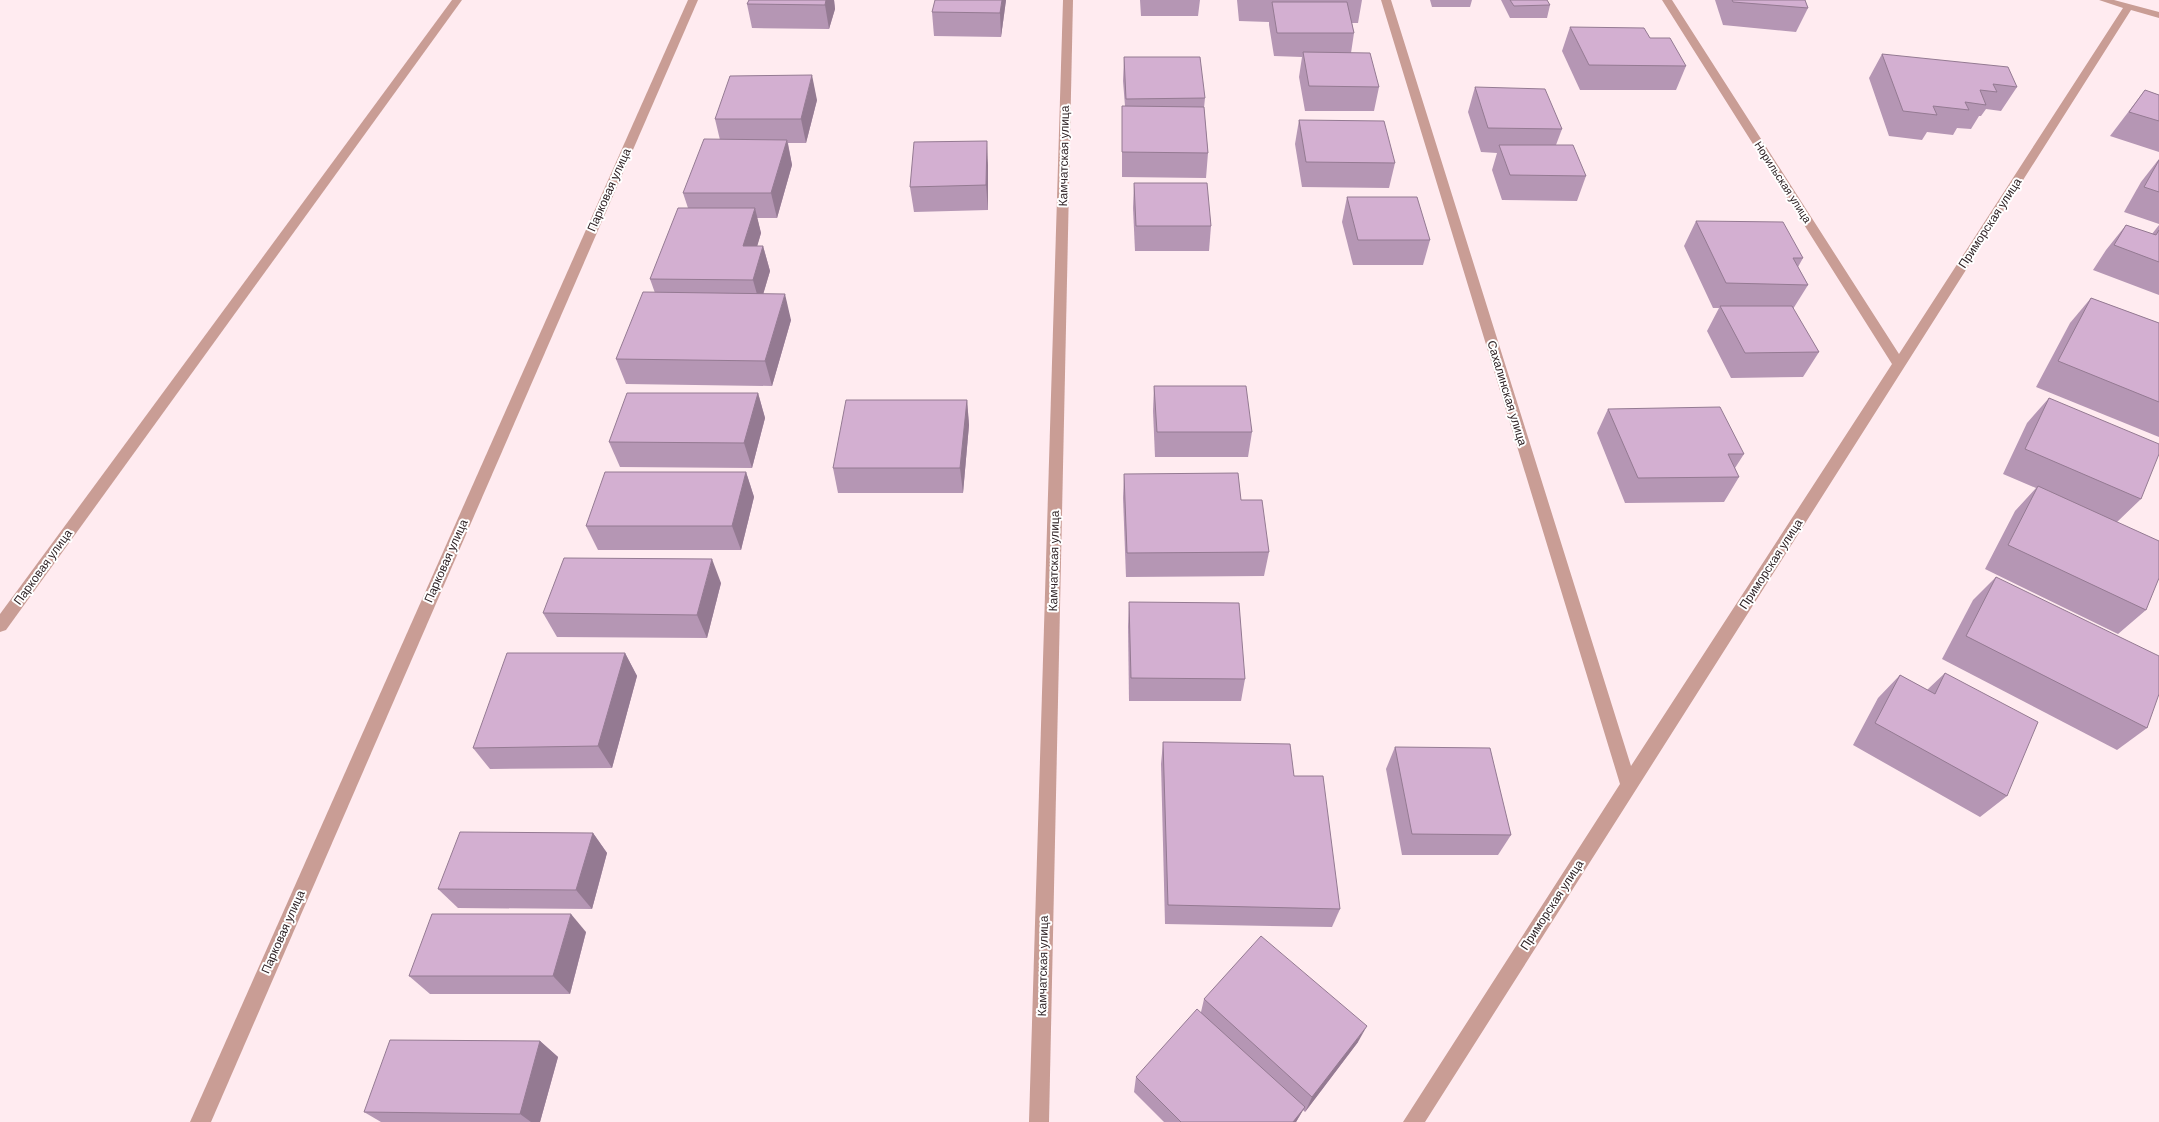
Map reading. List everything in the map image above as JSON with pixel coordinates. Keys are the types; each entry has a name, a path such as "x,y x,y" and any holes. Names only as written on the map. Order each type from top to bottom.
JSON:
{"street":[{"name":"Парковая улица","path":"0,626 457,0"},
{"name":"Парковая улица","path":"200,1122 692,0"},
{"name":"Камчатская улица","path":"1039,1122 1068,0"},
{"name":"Сахалинская улица","path":"1386,0 1628,786"},
{"name":"Норильская улица","path":"1667,0 1899,364"},
{"path":"2104,0 2159,15"},
{"name":"Приморская улица","path":"1413,1122 2129,6"}],"building":[{"path":"749,0 826,0 825,5 747,4"},
{"path":"935,0 1002,0 1000,13 932,12"},
{"path":"1510,0 1547,0 1550,5 1514,6"},
{"path":"1732,0 1805,0 1808,8 1733,2"},
{"path":"1272,2 1347,2 1354,33 1277,33"},
{"path":"1570,27 1644,28 1650,38 1670,38 1686,66 1589,65"},
{"path":"1303,52 1370,53 1379,87 1309,86"},
{"path":"1882,54 2008,67 2017,87 1993,84 1997,92 1980,90 1986,105 1965,102 1969,110 1933,106 1937,115 1903,111"},
{"path":"1124,57 1200,57 1205,98 1126,99"},
{"path":"812,75 801,119 715,119 730,76"},
{"path":"1475,87 1545,89 1562,129 1488,128"},
{"path":"2145,90 2159,95 2159,121 2129,112"},
{"path":"1122,106 1204,107 1208,153 1122,152"},
{"path":"1299,120 1384,121 1395,163 1306,162"},
{"path":"704,139 787,140 771,193 683,193"},
{"path":"987,141 986,185 910,187 914,142"},
{"path":"1499,145 1573,145 1586,176 1510,175"},
{"path":"2159,160 2159,192 2144,187"},
{"path":"1134,183 1207,183 1211,226 1136,226"},
{"path":"1347,197 1417,197 1430,240 1358,240"},
{"path":"678,208 755,208 743,246 763,246 753,280 650,279"},
{"path":"1696,221 1783,222 1803,258 1793,258 1808,285 1726,283"},
{"path":"2126,225 2156,235 2159,230 2159,262 2114,245"},
{"path":"643,292 785,294 765,361 616,359"},
{"path":"2091,298 2159,323 2159,402 2058,361"},
{"path":"1720,306 1792,306 1819,352 1745,353"},
{"path":"1154,386 1246,386 1252,432 1157,432"},
{"path":"627,393 758,393 744,443 609,442"},
{"path":"2049,398 2159,444 2159,454 2141,499 2025,449"},
{"path":"846,400 967,400 960,468 833,468"},
{"path":"1720,407 1744,454 1728,454 1739,477 1638,478 1608,409"},
{"path":"605,472 746,472 732,526 586,526"},
{"path":"1238,473 1241,500 1262,500 1269,552 1127,553 1124,474"},
{"path":"2038,486 2159,541 2159,578 2146,610 2008,545"},
{"path":"564,558 712,559 697,615 543,613"},
{"path":"1996,577 2159,656 2159,694 2147,728 1966,636"},
{"path":"1129,602 1239,603 1245,679 1131,678"},
{"path":"507,653 625,653 598,746 473,748"},
{"path":"1945,673 2038,722 2007,796 1875,723 1900,675 1935,694"},
{"path":"1163,742 1290,744 1294,776 1323,776 1340,909 1168,905"},
{"path":"1395,747 1490,748 1511,835 1412,834"},
{"path":"460,832 593,833 576,890 438,889"},
{"path":"432,914 571,914 553,976 409,976"},
{"path":"1261,936 1367,1026 1312,1097 1204,999"},
{"path":"1197,1009 1305,1107 1293,1122 1181,1122 1136,1077"},
{"path":"390,1040 540,1041 520,1114 364,1112"}]}
